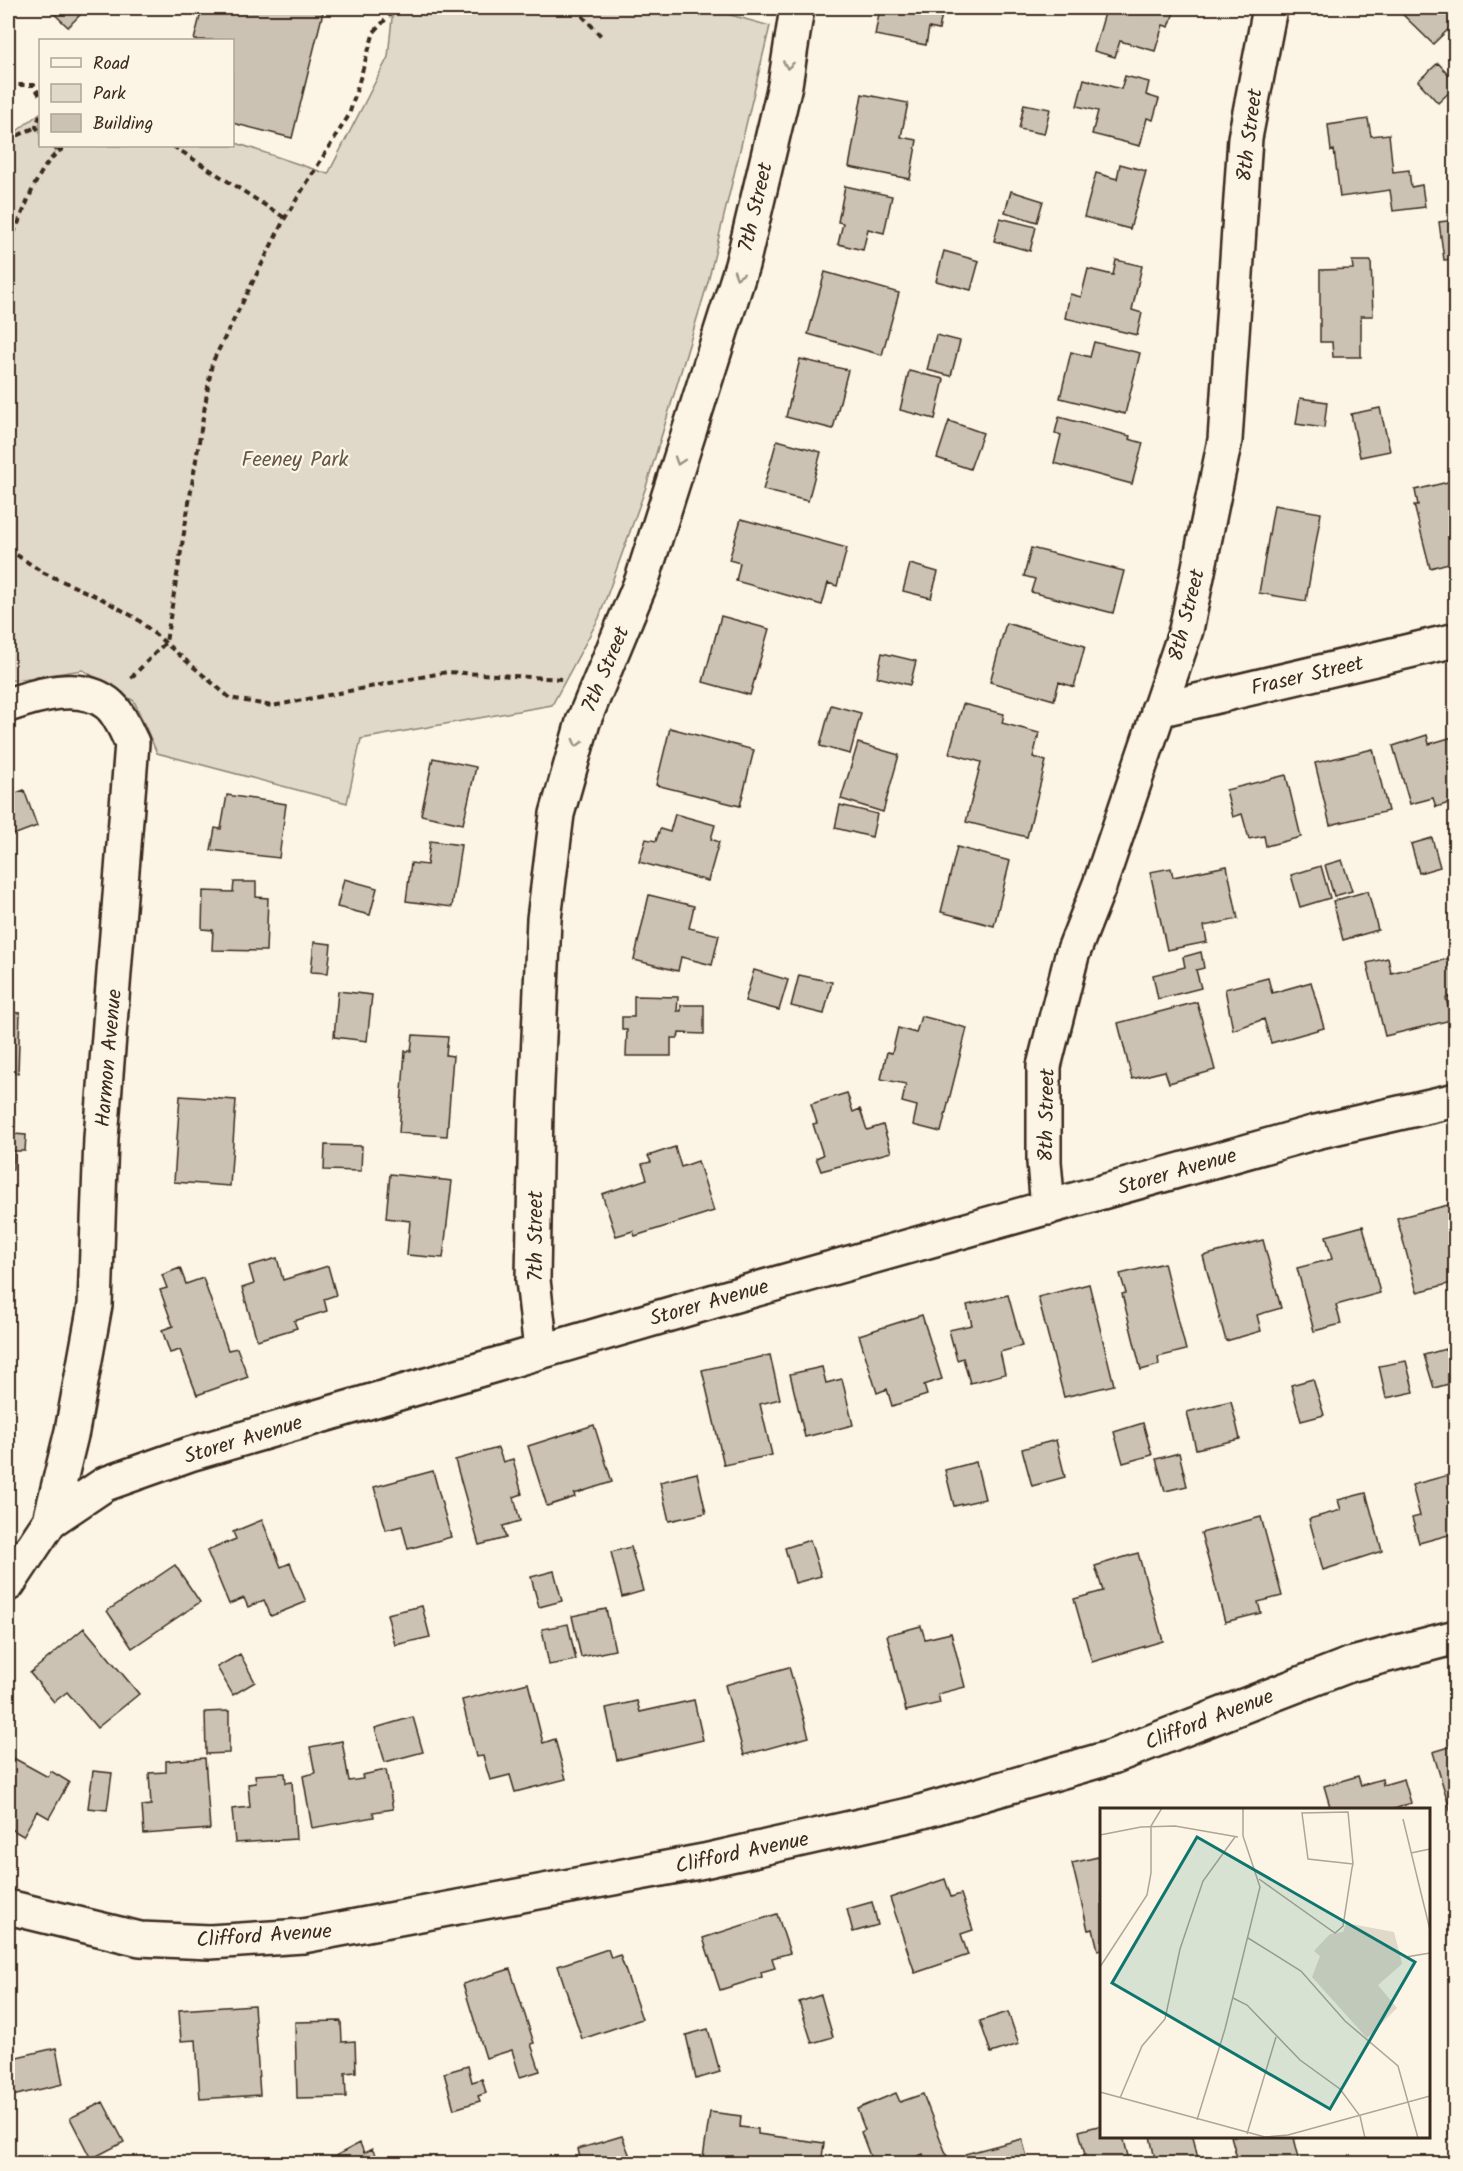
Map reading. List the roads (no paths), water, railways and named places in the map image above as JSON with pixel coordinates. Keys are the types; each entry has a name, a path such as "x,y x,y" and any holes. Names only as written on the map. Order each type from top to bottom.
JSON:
{"street":[{"name":"7th Street","path":"541,1350 533,1280 536,1106 544,919 557,814 583,722 642,580 742,265 785,85 797,8"},
{"name":"8th Street","path":"1048,1208 1044,1162 1044,1066 1072,956 1100,884 1186,630 1225,440 1245,138 1270,8"},
{"name":"Fraser Street","path":"1158,711 1455,640"},
{"name":"Harmon Avenue","path":"8,705 40,694 82,692 107,702 122,720 132,742 102,1138 95,1305 72,1431 50,1521"},
{"name":"Storer Avenue","path":"8,1584 50,1521 105,1484 190,1454 541,1350 1316,1132 1455,1100"},
{"name":"Clifford Avenue","path":"8,1907 140,1939 210,1942 303,1936 693,1863 913,1814 1112,1757 1349,1665 1455,1637"}],"park label":[{"name":"Feeney Park","path":"295,459"}]}
